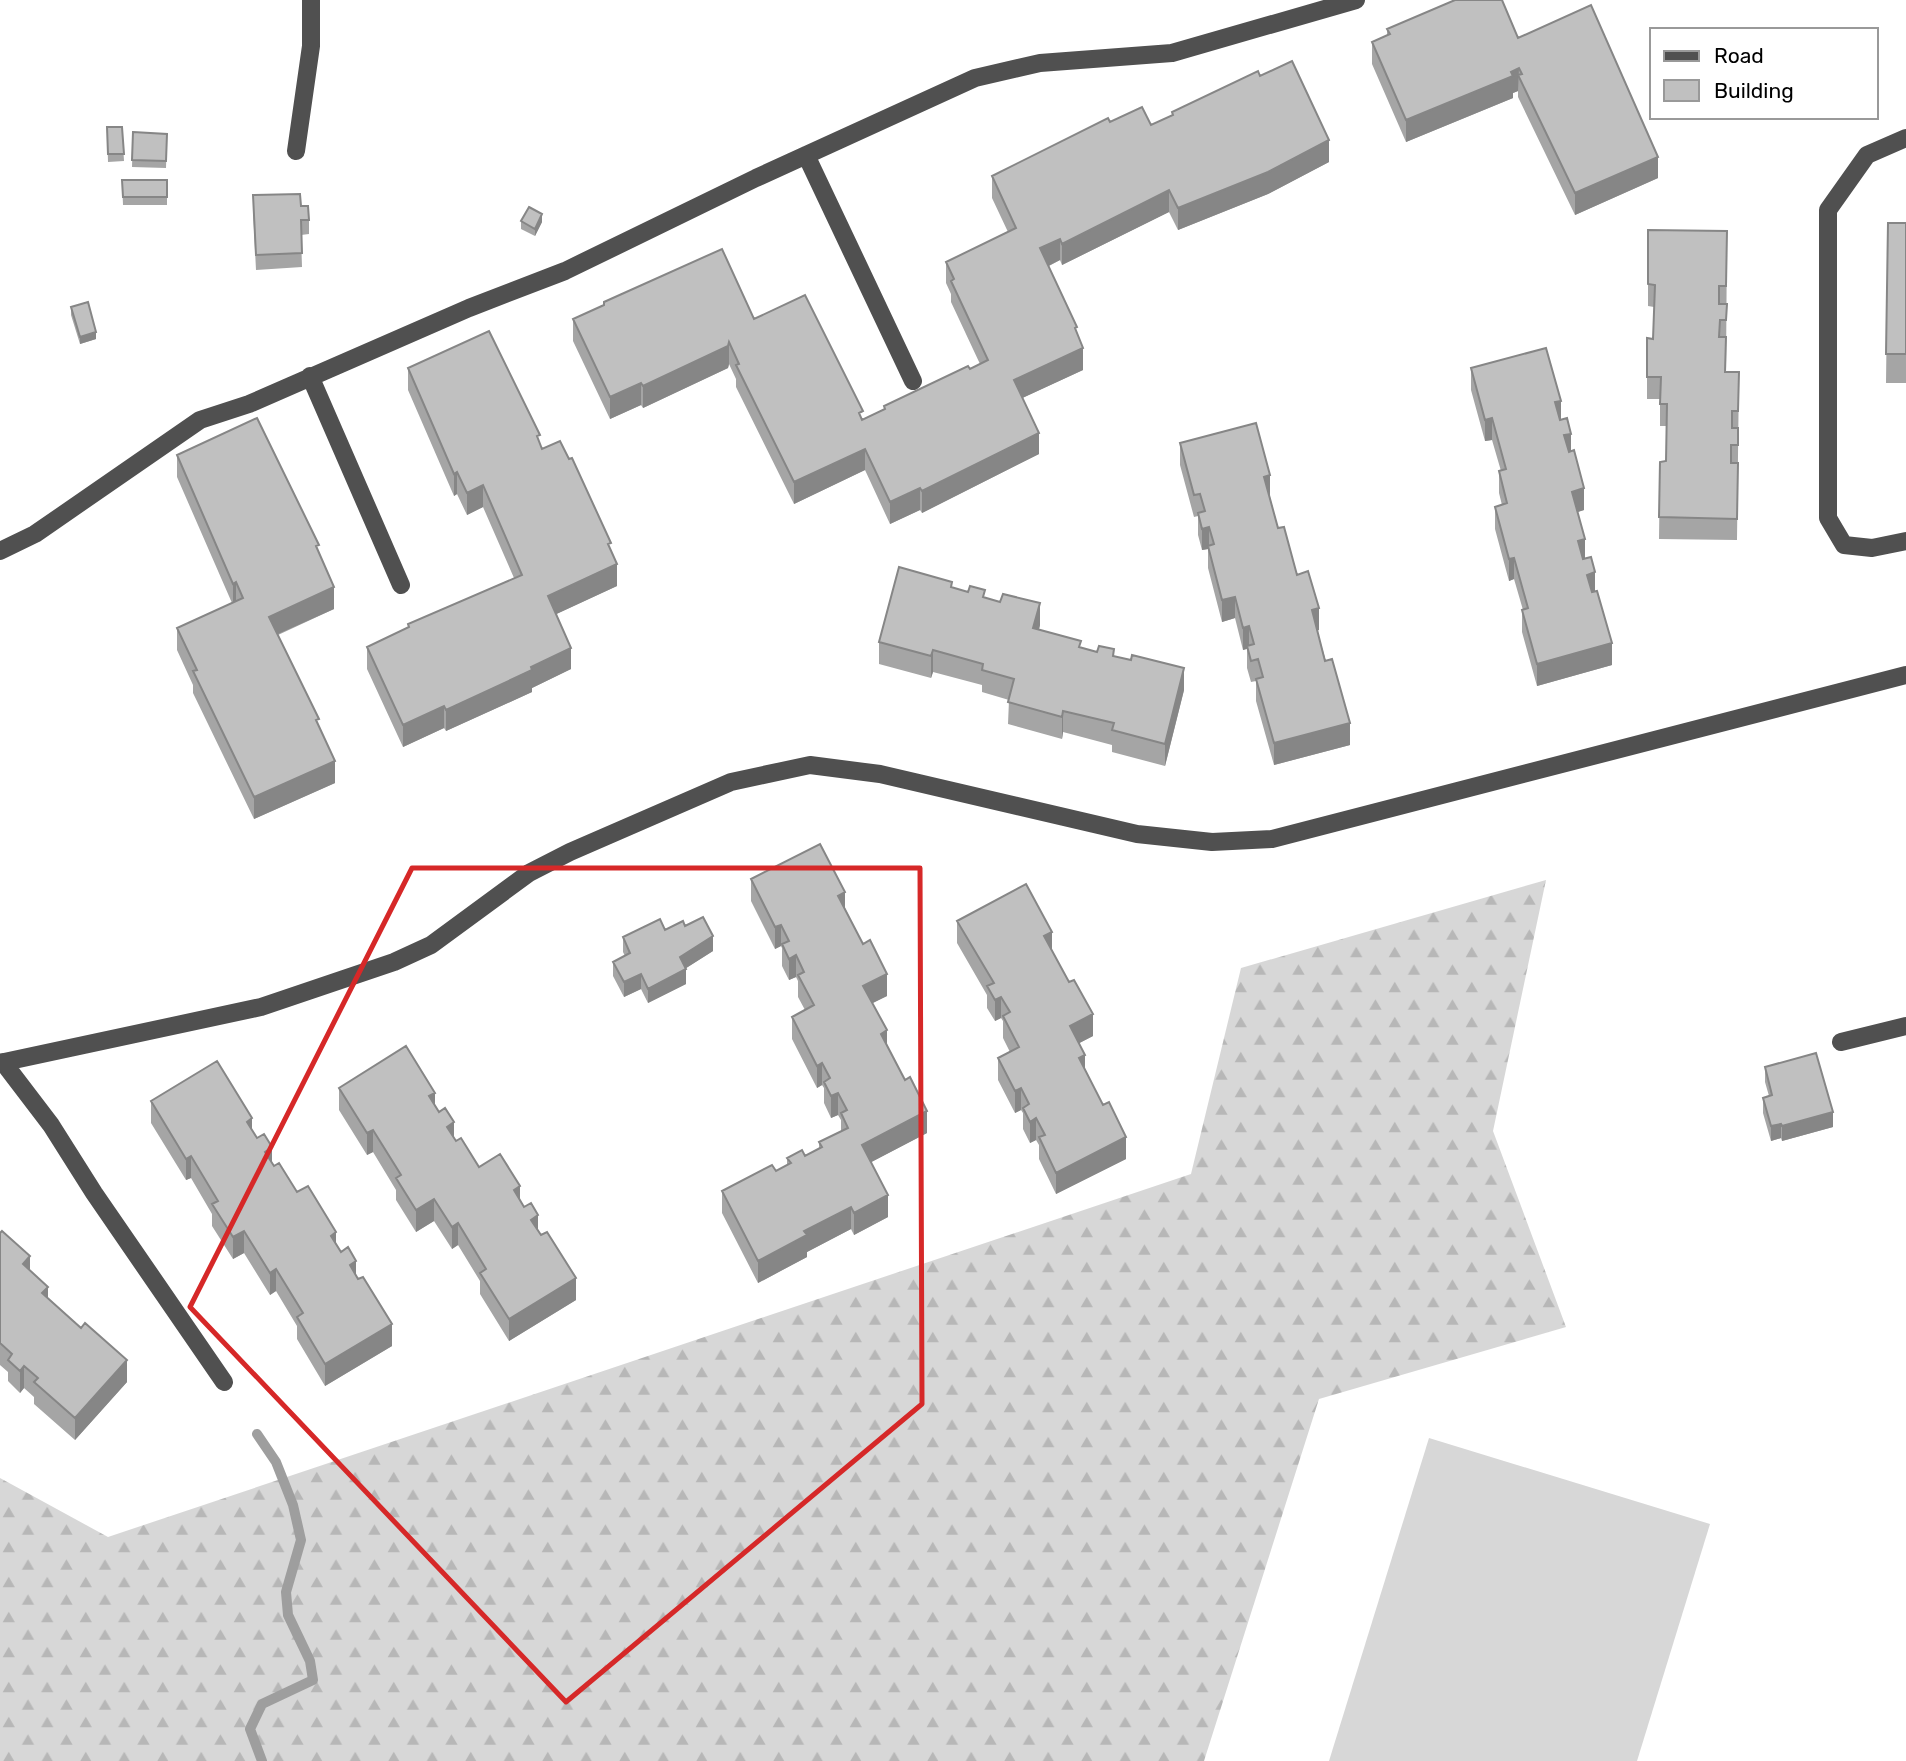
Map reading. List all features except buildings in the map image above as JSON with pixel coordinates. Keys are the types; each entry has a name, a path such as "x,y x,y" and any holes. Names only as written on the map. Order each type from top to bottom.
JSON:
{"lane":[{"path":"296,151 311,46 311,0"},
{"path":"0,551 35,534 200,420 249,404 310,376 565,271 806,155 985,75 1040,63 1172,53 1356,0"},
{"path":"1906,138 1867,155 1828,210 1828,518 1844,545 1872,548 1906,541"},
{"path":"806,155 913,381"},
{"path":"310,376 401,585"},
{"path":"224,1382 94,1194 51,1125 2,1063 261,1007 394,962 431,945 529,873 570,852 731,782 810,765 880,774 1137,834 1212,842 1272,839 1906,675"},
{"path":"1841,1042 1906,1026"}],"highlighted area":[{"path":"412,868 920,868 922,1404 566,1702 190,1307"}],"green space":[{"path":"1546,880 1493,1131 1566,1327 1319,1399 1204,1761 0,1761 0,1478 108,1537 1191,1174 1241,968"},
{"path":"1429,1438 1710,1524 1637,1761 1329,1761"}],"waterway":[{"path":"257,1434 276,1462 293,1505 301,1540 286,1592 288,1615 310,1661 313,1680 262,1704 250,1729 262,1761"}]}
